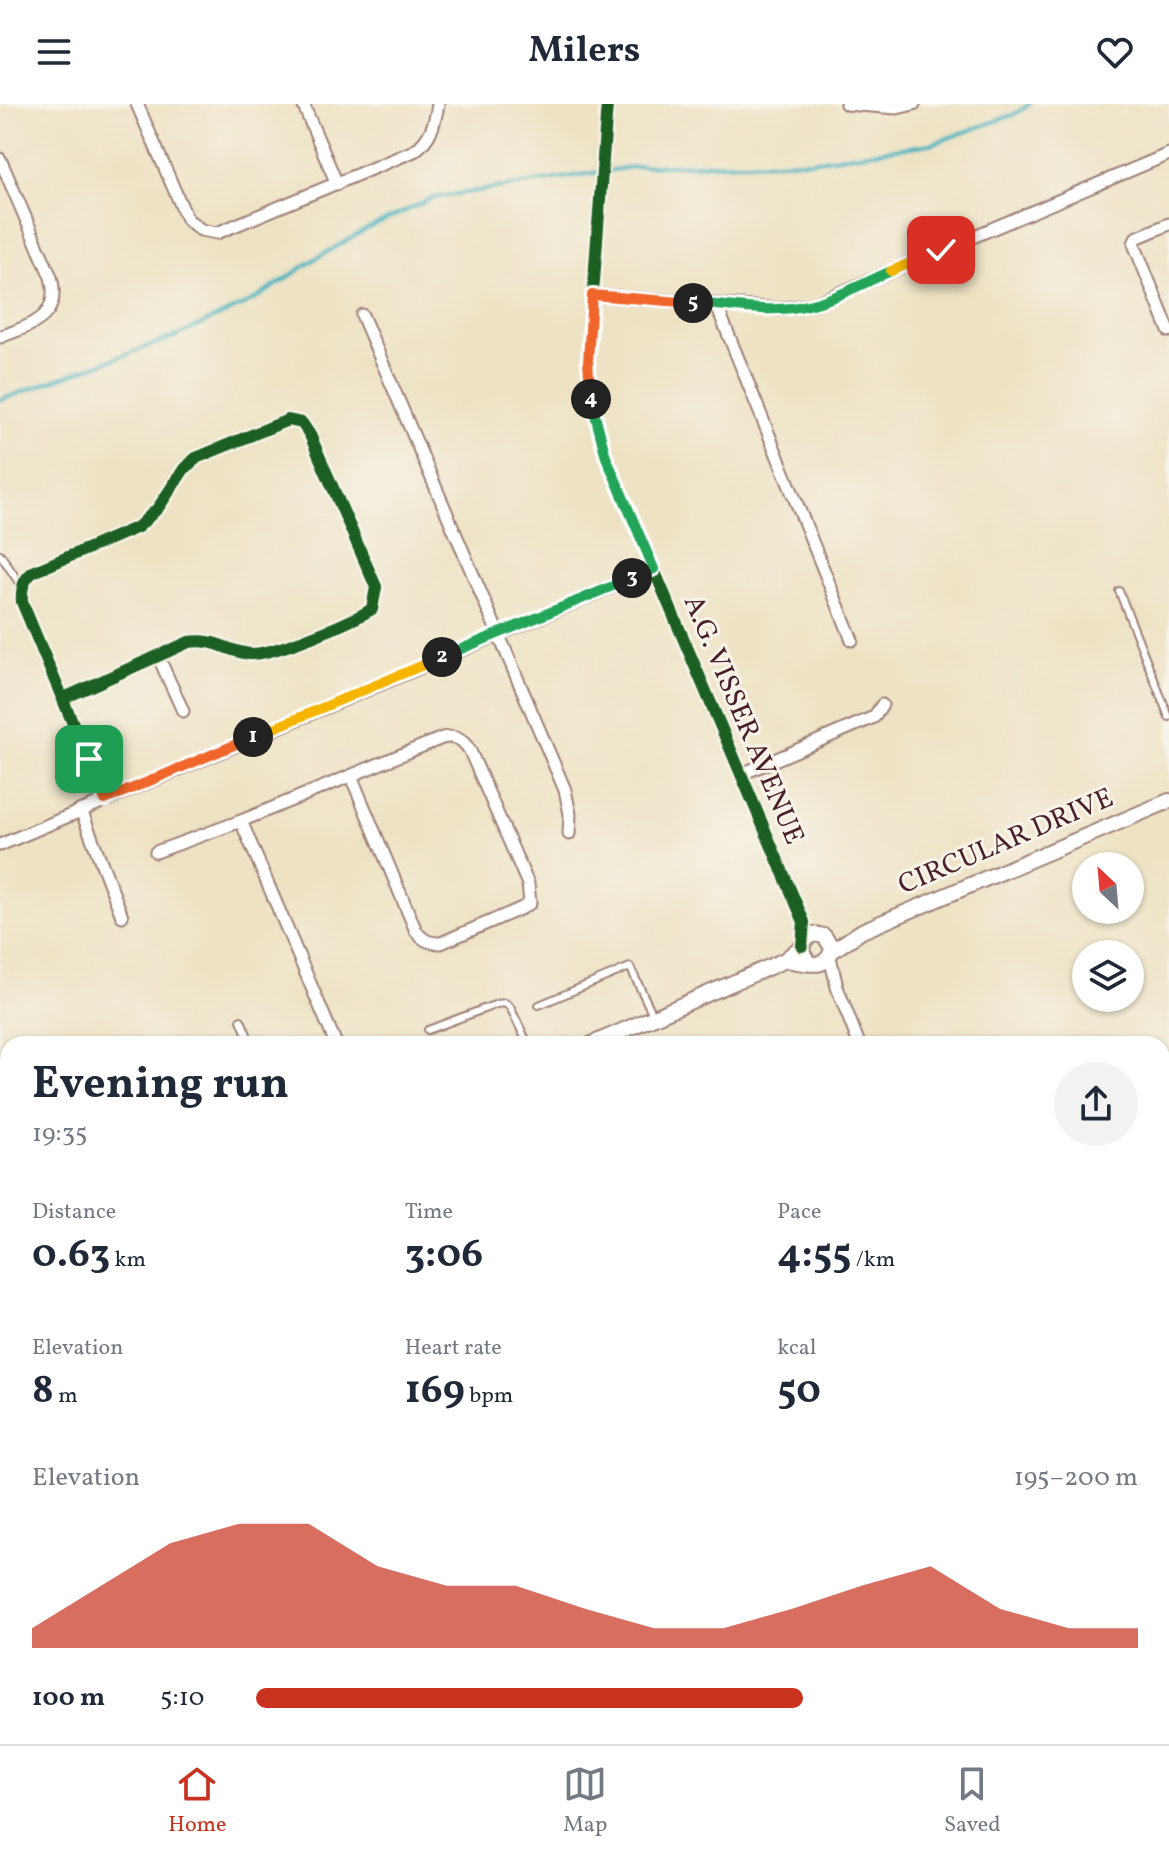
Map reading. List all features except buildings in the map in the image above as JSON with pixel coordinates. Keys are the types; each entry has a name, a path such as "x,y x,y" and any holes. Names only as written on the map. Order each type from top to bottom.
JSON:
{"street":[{"path":"137,104 185,215 201,230 217,233 420,147 434,126 438,104"},
{"path":"303,104 337,184"},
{"name":"A.G. VISSER AVENUE","path":"607,104 588,362 597,427 606,457 804,922 803,944"},
{"path":"846,104 897,108 914,104"},
{"path":"592,295 778,309 814,304 1169,154"},
{"path":"0,159 51,277 54,293 49,311 41,318 0,337"},
{"path":"1169,224 1136,238 1134,244 1169,331"},
{"path":"716,304 852,640"},
{"path":"362,315 565,790 570,814 569,834"},
{"path":"64,698 189,642 221,644 244,654 266,653 368,612 374,606 376,587 302,423 288,420 196,458 184,469 158,508 138,527 33,572 26,579 22,587 22,602 105,800"},
{"path":"0,845 654,569"},
{"path":"158,656 183,711"},
{"path":"742,774 874,717 882,705"},
{"path":"156,852 241,821 442,738 460,738 470,751 528,884 530,903 441,943 431,943 422,938 416,931 351,776"},
{"name":"CIRCULAR DRIVE","path":"831,954 862,931 1169,801"},
{"path":"81,810 122,916"},
{"path":"241,821 333,1036"},
{"name":"A.G. VISSER AVENUE","path":"804,922 822,935"},
{"name":"CIRCULAR DRIVE","path":"822,935 862,931"},
{"path":"610,1036 785,960 808,937 822,935 831,942 837,987 856,1036"},
{"path":"803,944 802,952 837,987"},
{"path":"785,960 812,964 826,962 831,954"}],"lane":[{"path":"0,554 22,587"},
{"path":"1119,591 1169,717"},
{"path":"539,1005 630,967 654,1017"},
{"path":"428,1030 505,1003 524,1036"},
{"path":"241,1020 248,1036"}],"waterway":[{"path":"0,400 177,336 254,300 367,229 433,198 639,166 810,161 931,144 1013,115 1030,104"}],"cycle path":[{"path":"607,104 588,362 599,433 606,457 804,922 802,946"},
{"path":"64,698 189,642 207,642 242,653 261,653 311,637 372,609 376,587 302,423 288,420 196,458 184,469 158,508 138,527 33,572 25,582 22,602 105,800"}],"route":[{"path":"89,759 105,800 654,569 606,457 597,427 588,362 592,295 778,309 798,307 814,304 941,250"}]}
